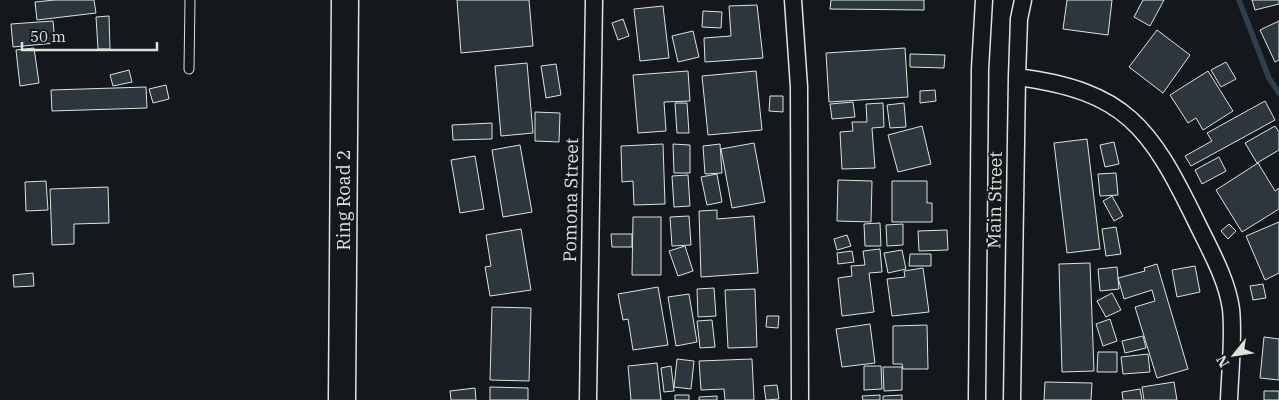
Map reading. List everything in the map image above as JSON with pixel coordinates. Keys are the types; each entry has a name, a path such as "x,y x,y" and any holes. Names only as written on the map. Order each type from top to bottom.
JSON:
{"main road":[{"name":"Ring Road 2","path":"342,400 345,0"}],"street":[{"name":"Pomona Street","path":"588,400 594,0"},
{"path":"793,0 800,87 800,400"},
{"name":"Main Street","path":"977,400 980,69 984,0"},
{"name":"Main Street","path":"1012,400 1016,77 1019,19 1023,0"},
{"path":"1016,77 1042,80 1097,97 1115,106 1139,125 1156,147 1189,206 1223,283 1231,309 1229,400"}],"lane":[{"path":"189,69 190,0"}],"building":[{"path":"94,0 96,13 37,20 35,2"},
{"path":"457,0 529,0 533,46 461,53"},
{"path":"831,0 924,0 924,10 830,9"},
{"path":"1067,0 1112,0 1108,35 1063,29"},
{"path":"1143,0 1164,0 1150,26 1134,17"},
{"path":"1252,0 1279,0 1279,4 1255,10"},
{"path":"757,5 763,58 705,62 704,38 731,36 729,6"},
{"path":"663,6 669,58 640,61 634,9"},
{"path":"703,11 722,12 721,28 702,27"},
{"path":"109,16 110,49 98,49 96,17"},
{"path":"623,19 629,36 618,40 612,23"},
{"path":"53,21 55,43 13,47 11,24"},
{"path":"1279,21 1279,60 1275,62 1260,30"},
{"path":"1157,30 1190,55 1163,93 1129,67"},
{"path":"693,31 699,57 678,62 672,36"},
{"path":"34,48 39,83 20,86 16,50"},
{"path":"905,48 908,97 829,102 826,53"},
{"path":"910,54 945,55 944,68 910,67"},
{"path":"1226,62 1236,79 1221,87 1211,70"},
{"path":"527,63 533,133 501,136 495,66"},
{"path":"556,64 561,95 546,98 541,66"},
{"path":"129,70 132,82 113,86 110,75"},
{"path":"688,71 690,101 664,102 666,131 638,133 633,75"},
{"path":"756,71 762,130 708,135 702,76"},
{"path":"1208,71 1233,111 1203,130 1196,118 1188,123 1170,95"},
{"path":"166,85 169,99 153,103 149,89"},
{"path":"146,87 147,108 52,111 51,90"},
{"path":"935,90 936,101 920,103 920,91"},
{"path":"770,96 783,96 783,112 769,111"},
{"path":"1265,101 1275,120 1191,166 1185,156 1212,141 1207,133"},
{"path":"853,102 855,117 832,119 830,104"},
{"path":"675,103 687,103 689,133 677,133"},
{"path":"883,103 884,127 872,128 875,168 842,169 840,132 853,131 852,122 867,122 866,104"},
{"path":"904,103 906,127 890,128 887,105"},
{"path":"535,112 560,113 559,142 535,141"},
{"path":"492,123 492,139 453,140 452,125"},
{"path":"922,126 931,164 898,172 888,135"},
{"path":"1275,126 1279,132 1279,150 1257,163 1245,143"},
{"path":"1087,139 1100,249 1067,253 1054,143"},
{"path":"1114,142 1119,164 1105,167 1100,145"},
{"path":"754,143 765,202 732,208 721,149"},
{"path":"663,144 665,204 634,205 633,181 622,182 621,146"},
{"path":"673,144 690,145 690,173 674,173"},
{"path":"720,144 722,173 705,174 703,146"},
{"path":"520,145 532,212 503,217 492,150"},
{"path":"475,156 484,209 460,213 451,160"},
{"path":"1219,157 1226,171 1202,184 1195,170"},
{"path":"1258,163 1275,191 1279,188 1279,209 1242,232 1216,190"},
{"path":"1116,173 1118,195 1100,196 1098,174"},
{"path":"717,174 722,202 707,205 701,177"},
{"path":"688,175 690,206 674,207 672,176"},
{"path":"838,180 872,181 871,222 837,221"},
{"path":"46,181 48,210 26,211 25,182"},
{"path":"892,181 927,181 927,203 932,203 932,222 892,222"},
{"path":"108,187 109,223 74,224 74,244 52,245 50,189"},
{"path":"1112,196 1123,216 1114,221 1103,201"},
{"path":"717,210 717,219 754,216 758,273 701,277 699,211"},
{"path":"689,216 691,245 672,246 670,217"},
{"path":"633,217 661,217 661,275 632,275"},
{"path":"1279,222 1279,273 1265,280 1246,236"},
{"path":"880,223 881,246 865,246 864,224"},
{"path":"903,224 903,245 887,246 886,225"},
{"path":"1229,224 1236,231 1228,239 1221,231"},
{"path":"1116,227 1121,254 1106,256 1102,229"},
{"path":"521,229 531,290 490,296 485,267 491,266 486,235"},
{"path":"947,230 948,250 919,251 918,231"},
{"path":"611,234 632,234 632,247 612,247"},
{"path":"847,235 851,246 837,250 834,239"},
{"path":"685,246 693,271 678,276 669,251"},
{"path":"880,249 882,272 869,273 874,312 842,316 838,278 852,276 851,266 865,265 863,251"},
{"path":"902,250 906,269 888,273 884,253"},
{"path":"852,251 854,262 838,264 837,253"},
{"path":"910,254 931,254 931,266 909,266"},
{"path":"1090,263 1094,371 1062,372 1059,264"},
{"path":"1157,264 1188,369 1157,378 1135,307 1155,301 1152,290 1124,299 1118,278 1145,271 1144,268"},
{"path":"1195,266 1200,292 1177,297 1172,270"},
{"path":"1117,267 1119,289 1100,291 1098,269"},
{"path":"923,268 929,312 892,316 887,279 905,277 904,271"},
{"path":"33,273 34,286 14,287 13,275"},
{"path":"1263,284 1266,298 1253,300 1250,286"},
{"path":"658,287 668,345 633,350 628,319 623,320 618,294"},
{"path":"714,288 716,316 698,317 697,289"},
{"path":"755,289 757,347 728,348 725,290"},
{"path":"1112,293 1121,310 1106,317 1097,301"},
{"path":"689,294 697,342 676,346 668,297"},
{"path":"492,307 531,308 529,381 490,380"},
{"path":"767,316 779,316 778,328 766,327"},
{"path":"1110,319 1117,341 1103,346 1096,324"},
{"path":"712,320 715,347 700,348 697,321"},
{"path":"870,324 875,363 842,367 836,329"},
{"path":"927,325 928,369 903,369 902,364 893,364 893,326"},
{"path":"1143,336 1146,348 1125,353 1122,341"},
{"path":"1264,337 1279,339 1279,380 1260,378"},
{"path":"1098,352 1117,352 1117,372 1097,372"},
{"path":"1148,354 1150,372 1123,374 1121,357"},
{"path":"677,359 694,361 691,389 674,387"},
{"path":"752,359 754,400 725,400 724,389 701,390 699,361"},
{"path":"657,363 661,400 631,400 628,366"},
{"path":"671,366 674,391 664,392 661,368"},
{"path":"864,366 881,366 882,389 864,390"},
{"path":"883,367 902,367 902,390 884,391"},
{"path":"1045,382 1092,383 1091,400 1044,400"},
{"path":"1174,382 1177,400 1144,400 1142,387"},
{"path":"777,385 779,399 766,400 764,386"},
{"path":"490,387 528,388 528,400 490,400"},
{"path":"475,388 476,400 451,400 450,391"},
{"path":"1140,389 1142,400 1123,400 1122,392"},
{"path":"1264,391 1279,391 1279,400 1264,400"},
{"path":"675,395 689,395 689,400 675,400"},
{"path":"880,395 880,400 863,400 862,396"},
{"path":"902,395 902,400 883,400 883,396"},
{"path":"717,396 717,400 699,400 699,397"}],"waterway":[{"path":"1239,0 1269,78 1279,93"}]}
